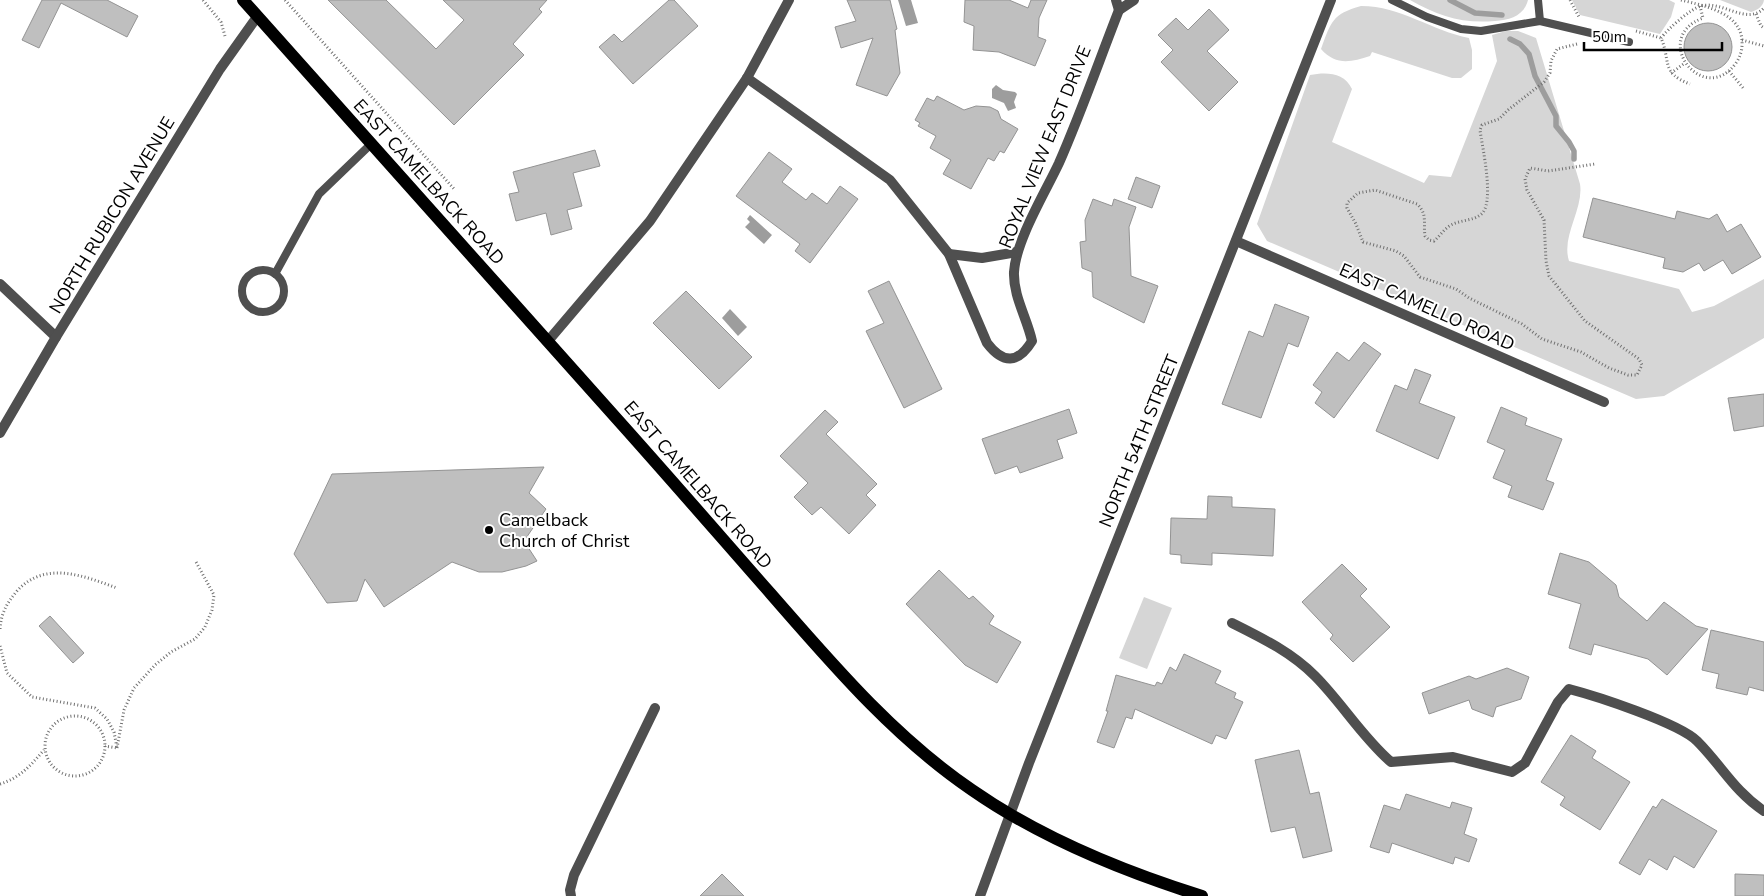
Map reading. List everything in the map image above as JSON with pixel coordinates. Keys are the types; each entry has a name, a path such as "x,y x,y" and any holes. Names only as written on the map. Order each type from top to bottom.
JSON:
{"main road":[{"name":"EAST CAMELBACK ROAD","path":"242,0 333,99 370,145 548,341 874,708 946,771 1011,815 1110,863 1202,896"}],"street":[{"path":"548,341 650,221 747,78 789,0"},
{"path":"1118,5 1134,0"},
{"name":"NORTH 54TH STREET","path":"980,896 1029,763 1333,1"},
{"name":"ROYAL VIEW EAST DRIVE","path":"949,254 987,342 996,355 1009,359 1024,354 1032,341 1028,324 1019,302 1014,273 1017,252 1060,161 1118,5"},
{"name":"NORTH RUBICON AVENUE","path":"0,434 56,337 220,69 257,17"},
{"path":"747,78 890,180 949,254 982,258 1017,252"},
{"name":"EAST CAMELLO ROAD","path":"1236,242 1604,402"},
{"path":"0,284 56,337"},
{"path":"1232,623 1286,650 1316,676 1378,751 1391,762 1453,757 1512,772 1525,763 1558,702 1569,689 1588,694 1678,728 1697,741 1747,800 1764,811"},
{"path":"570,893 574,875 654,708"}],"lane":[{"path":"1392,0 1444,24 1472,31 1540,21 1629,42"},
{"path":"1538,0 1540,21"},
{"path":"275,274 319,194 370,145"},
{"path":"262,271 275,274 280,279 284,291 280,304 269,311 263,312 250,308 243,296 245,282 249,276 262,271"}],"path":[{"path":"203,0 221,22 225,36"},
{"path":"285,0 455,190"},
{"path":"1681,0 1723,13 1737,24 1742,40 1740,56 1729,71 1716,76 1699,76 1693,72 1685,63 1681,52 1681,40 1688,26 1703,18 1700,6"},
{"path":"1661,38 1670,27 1700,6 1716,6 1749,15 1756,14 1764,8"},
{"path":"1756,14 1764,28"},
{"path":"1742,40 1764,46"},
{"path":"1577,44 1557,49 1551,61 1550,73 1544,82 1499,119 1485,122 1480,130 1486,170 1487,201 1483,213 1452,225 1434,241 1429,240 1425,236 1425,215 1423,208 1417,204 1375,190 1366,190 1358,193 1347,203 1349,212 1363,242 1396,250 1404,256 1420,277 1456,289 1469,298 1522,324 1542,339 1581,352 1610,368 1628,375 1637,374 1642,364 1639,359 1585,321 1549,276 1546,261 1544,220 1527,190 1525,179 1530,168 1548,171 1595,164"},
{"path":"1671,73 1685,63"},
{"path":"1729,71 1744,89"},
{"path":"117,748 124,710 134,688 155,665 171,652 195,639 205,627 212,610 214,595 195,560"},
{"path":"0,629 1,614 12,597 26,581 43,574 57,573 81,576 117,588"},
{"path":"0,646 7,673 32,697 95,708 107,719 114,732 117,748"},
{"path":"71,716 88,719 96,725 103,736 105,746 98,766 89,773 79,776 68,775 55,769 47,759 45,750 47,735 53,725 71,716"},
{"path":"105,746 117,748"},
{"path":"0,784 12,780 30,767 45,750"}],"shaded area":[{"path":"898,0 911,0 918,23 906,26"},
{"path":"1410,0 1528,0 1523,10 1516,16 1483,22 1451,18"},
{"path":"1572,0 1669,0 1675,3 1671,17 1660,34 1580,15"},
{"path":"1720,0 1764,0 1759,8 1751,12"},
{"path":"1361,6 1390,10 1455,35 1469,38 1472,50 1472,69 1461,78 1452,78 1372,52 1370,56 1350,61 1332,58 1321,49 1330,26 1344,12"},
{"path":"1506,31 1518,31 1536,38 1580,184 1579,203 1568,242 1567,252 1569,261 1679,289 1692,312 1714,306 1764,279 1764,338 1664,396 1636,399 1267,241 1257,224 1310,75 1334,74 1349,83 1352,89 1332,142 1424,183 1429,175 1451,177 1497,61 1492,35"},
{"path":"996,85 1003,90 1017,94 1014,102 1016,108 1008,111 1004,103 992,98 992,89"},
{"path":"750,215 772,235 764,244 745,227 750,222 747,219"},
{"path":"730,309 747,327 738,336 722,318"},
{"path":"1144,597 1172,608 1147,669 1119,658"}],"building":[{"path":"42,0 107,0 138,16 127,37 61,3 39,48 22,40"},
{"path":"328,0 386,0 436,49 464,20 443,0 547,0 539,9 542,12 513,44 524,55 454,125"},
{"path":"669,0 674,0 698,26 633,84 599,47 614,34 622,42"},
{"path":"847,0 890,0 897,29 895,30 900,73 887,96 856,85 873,38 841,48 835,27 856,21"},
{"path":"965,0 1009,0 1028,8 1031,0 1047,0 1039,18 1038,37 1046,40 1035,66 999,52 973,50 974,26 964,22"},
{"path":"1209,9 1229,30 1207,51 1238,82 1209,111 1161,62 1173,50 1158,35 1176,18 1188,30"},
{"path":"1703,23 1713,23 1722,27 1728,33 1732,47 1728,61 1722,67 1713,71 1703,71 1694,67 1688,61 1684,52 1684,42 1688,33 1694,27"},
{"path":"937,96 964,110 976,106 990,107 998,111 1001,119 1018,129 1004,153 1000,151 994,161 988,158 971,189 943,174 951,160 930,148 936,136 918,126 920,123 915,120 927,98 934,101"},
{"path":"595,150 600,166 573,173 582,206 567,210 572,229 551,235 546,213 516,221 509,194 519,192 513,172"},
{"path":"769,152 792,169 782,182 806,200 812,193 827,204 840,186 858,199 810,263 795,251 800,244 736,196"},
{"path":"1136,177 1160,186 1152,208 1128,199"},
{"path":"1593,198 1675,219 1677,211 1709,219 1717,214 1727,232 1741,224 1761,257 1732,274 1723,260 1704,271 1699,263 1683,272 1663,268 1665,258 1583,237"},
{"path":"1093,199 1112,206 1114,199 1136,207 1129,227 1131,276 1158,286 1144,323 1093,297 1092,272 1082,268 1080,242 1086,241 1085,220"},
{"path":"889,281 942,389 904,408 866,331 884,323 868,291"},
{"path":"686,291 752,357 719,389 653,323"},
{"path":"1275,304 1309,317 1298,347 1288,343 1261,418 1222,404 1249,331 1263,337"},
{"path":"1364,342 1381,354 1334,418 1315,403 1322,392 1313,385 1337,352 1349,361"},
{"path":"1415,369 1431,375 1419,403 1455,417 1438,459 1376,431 1395,385 1407,390"},
{"path":"1764,394 1764,426 1734,431 1728,398"},
{"path":"1501,407 1527,418 1525,425 1562,439 1546,480 1554,483 1543,510 1508,497 1512,486 1493,478 1505,450 1487,442"},
{"path":"1069,409 1077,433 1057,440 1063,458 1020,473 1017,466 995,474 982,439"},
{"path":"825,410 838,422 826,434 877,484 866,495 876,505 849,534 821,507 812,515 794,497 808,483 780,456"},
{"path":"544,467 529,493 546,509 524,541 537,561 526,566 502,572 479,572 452,562 384,607 365,579 357,601 327,603 294,554 332,474"},
{"path":"1208,496 1232,497 1232,507 1275,509 1273,556 1212,553 1212,565 1181,563 1181,555 1170,554 1171,518 1207,519"},
{"path":"1560,553 1589,562 1616,585 1619,597 1647,621 1664,602 1696,626 1708,629 1667,675 1648,659 1594,644 1591,655 1569,648 1581,604 1548,594"},
{"path":"1342,564 1367,589 1360,596 1390,627 1353,662 1330,639 1333,635 1302,602"},
{"path":"939,570 969,599 973,596 994,616 989,624 1021,642 997,683 965,665 906,604"},
{"path":"50,616 84,653 73,663 39,626"},
{"path":"1711,630 1764,642 1764,691 1749,687 1747,695 1716,688 1719,674 1702,670"},
{"path":"1184,654 1221,671 1215,683 1236,693 1234,698 1243,702 1226,739 1216,735 1212,744 1135,709 1132,719 1126,717 1114,748 1097,742 1108,711 1106,711 1116,675 1155,686 1157,682 1162,684 1170,667 1176,671"},
{"path":"1507,668 1529,677 1521,699 1496,707 1493,717 1472,709 1469,700 1429,714 1422,693 1469,676 1476,679"},
{"path":"1571,735 1596,751 1592,758 1630,782 1600,830 1560,805 1565,797 1541,782"},
{"path":"1299,750 1310,794 1319,792 1332,851 1303,858 1295,827 1271,832 1255,760"},
{"path":"1406,794 1450,808 1452,802 1472,808 1464,834 1477,839 1469,862 1455,857 1453,864 1392,843 1389,853 1370,847 1384,805 1400,810"},
{"path":"1662,799 1717,831 1694,868 1674,856 1667,870 1649,859 1640,875 1619,863 1653,806 1656,808"},
{"path":"722,874 744,896 700,896"},
{"path":"1735,874 1764,875 1764,896 1735,896"}],"waterway":[{"path":"1450,0 1475,13 1502,15"},
{"path":"1510,39 1520,44 1529,54 1535,76 1556,116 1556,126 1574,151 1574,159"}],"place":[{"name":"Camelback Church of Christ","path":"489,530"}]}
